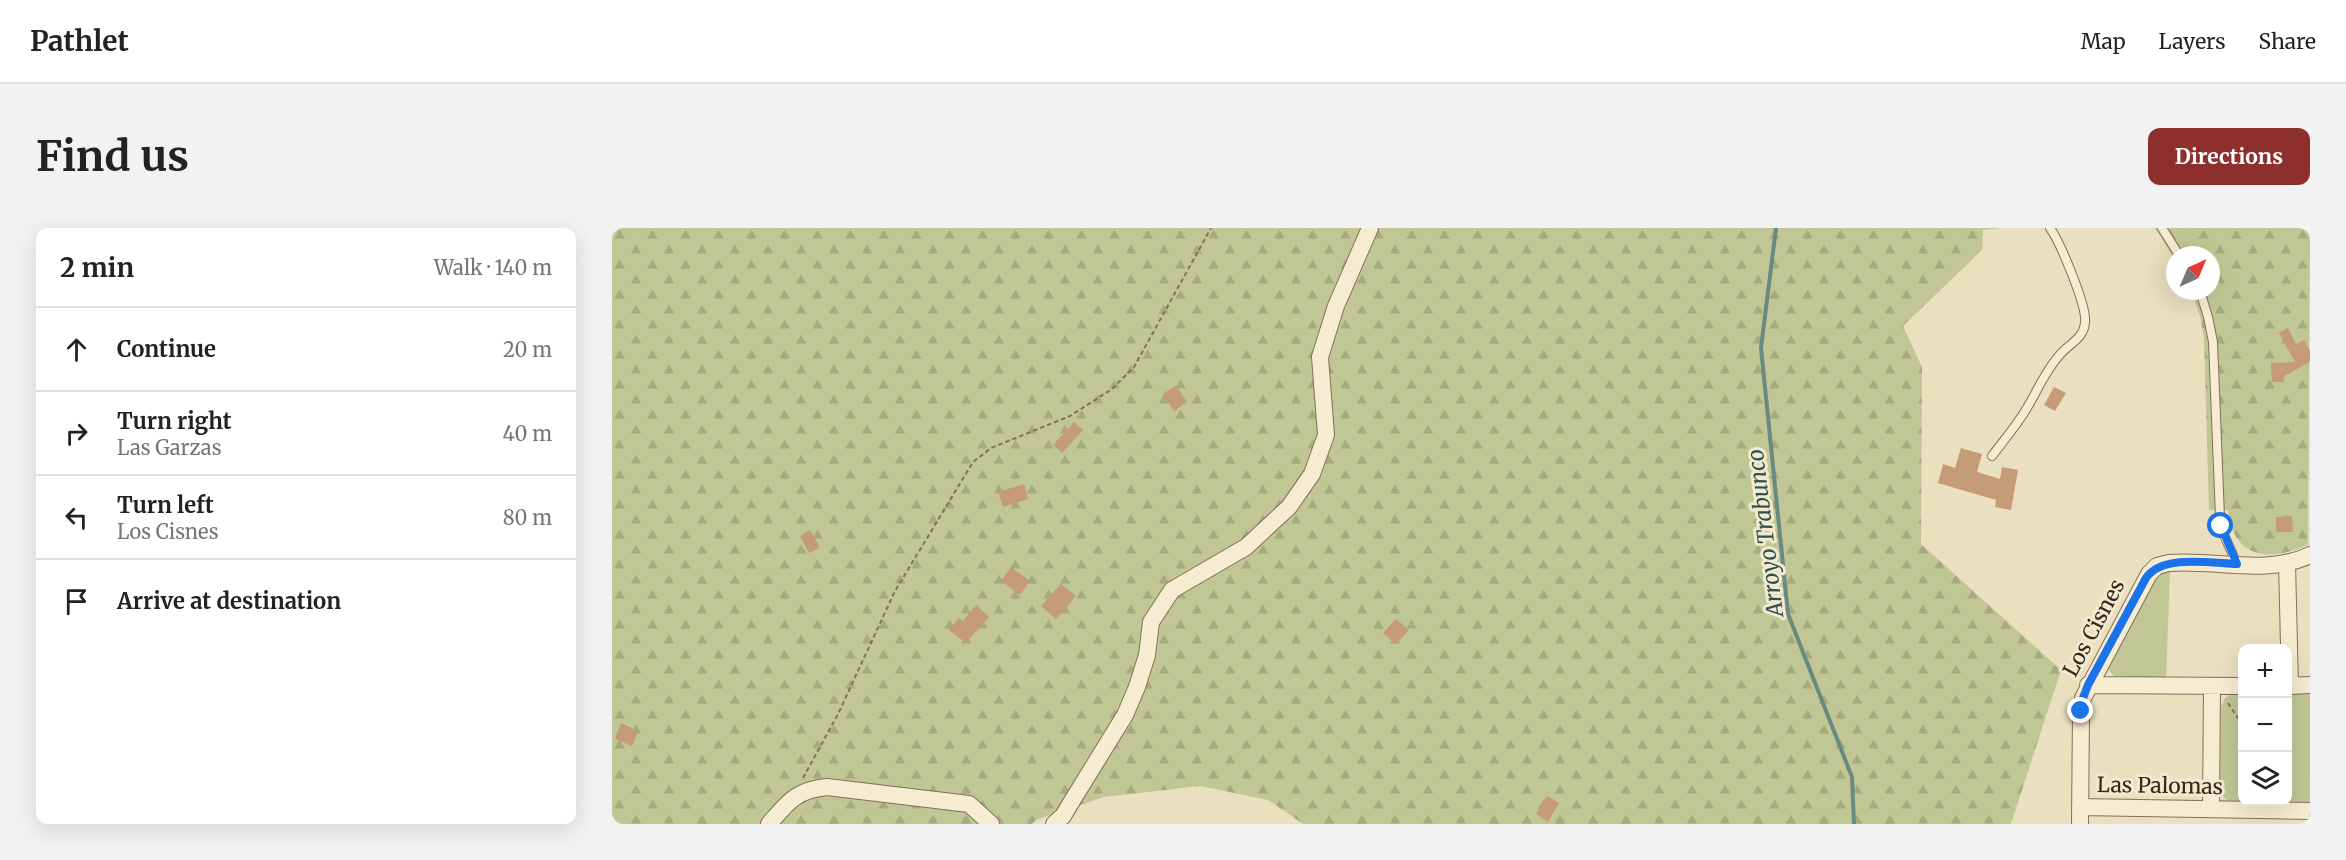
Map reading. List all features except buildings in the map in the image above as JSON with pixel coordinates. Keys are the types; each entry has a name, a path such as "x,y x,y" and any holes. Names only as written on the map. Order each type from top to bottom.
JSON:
{"street":[{"path":"1054,824 1063,816 1125,715 1147,655 1151,622 1172,590 1246,546 1289,507 1312,474 1326,435 1320,357 1336,306 1370,228"},
{"path":"2237,564 2288,563 2310,555"},
{"name":"Los Cisnes","path":"2080,824 2083,698 2146,578 2157,566 2175,562 2237,564"},
{"path":"2288,563 2289,644"},
{"path":"2088,685 2218,692 2238,687"},
{"path":"2292,686 2310,685"},
{"path":"2211,809 2218,692"},
{"path":"769,824 794,796 810,788 827,787 969,804 991,824"},
{"name":"Las Palomas","path":"2080,807 2211,809 2290,817 2310,811"}],"lane":[{"path":"1992,456 2017,424 2054,361 2063,350 2078,339 2084,328 2084,309 2059,244 2050,228"},
{"path":"2162,228 2173,246"},
{"path":"2203,300 2213,342 2220,517 2224,535 2237,564"}],"path":[{"path":"794,796 838,714 895,591 974,462 991,448 1070,416 1113,389 1134,368 1211,228"},
{"path":"2218,692 2238,719"}],"green space":[{"path":"612,228 2002,228 1983,230 1982,250 1903,326 1922,367 1921,544 2061,670 2011,824 1303,824 1268,800 1200,786 1104,797 1036,820 1032,824 612,824"},
{"path":"2155,228 2310,228 2308,545 2280,554 2255,552 2245,547 2237,539 2231,526 2228,510 2209,510 2204,338 2194,300 2220,300 2220,246 2166,246"},
{"path":"2170,570 2166,678 2114,676 2108,669 2153,582 2162,573"},
{"path":"2310,692 2310,803 2292,803 2292,694"},
{"path":"2238,695 2238,802 2225,799 2220,787 2221,707 2225,698"}],"waterway":[{"name":"Arroyo Trabunco","path":"1776,228 1761,348 1788,614 1852,777 1854,824"}],"route":[{"path":"2081,711 2088,685 2152,570 2157,566 2175,562 2237,564 2221,526"}]}
